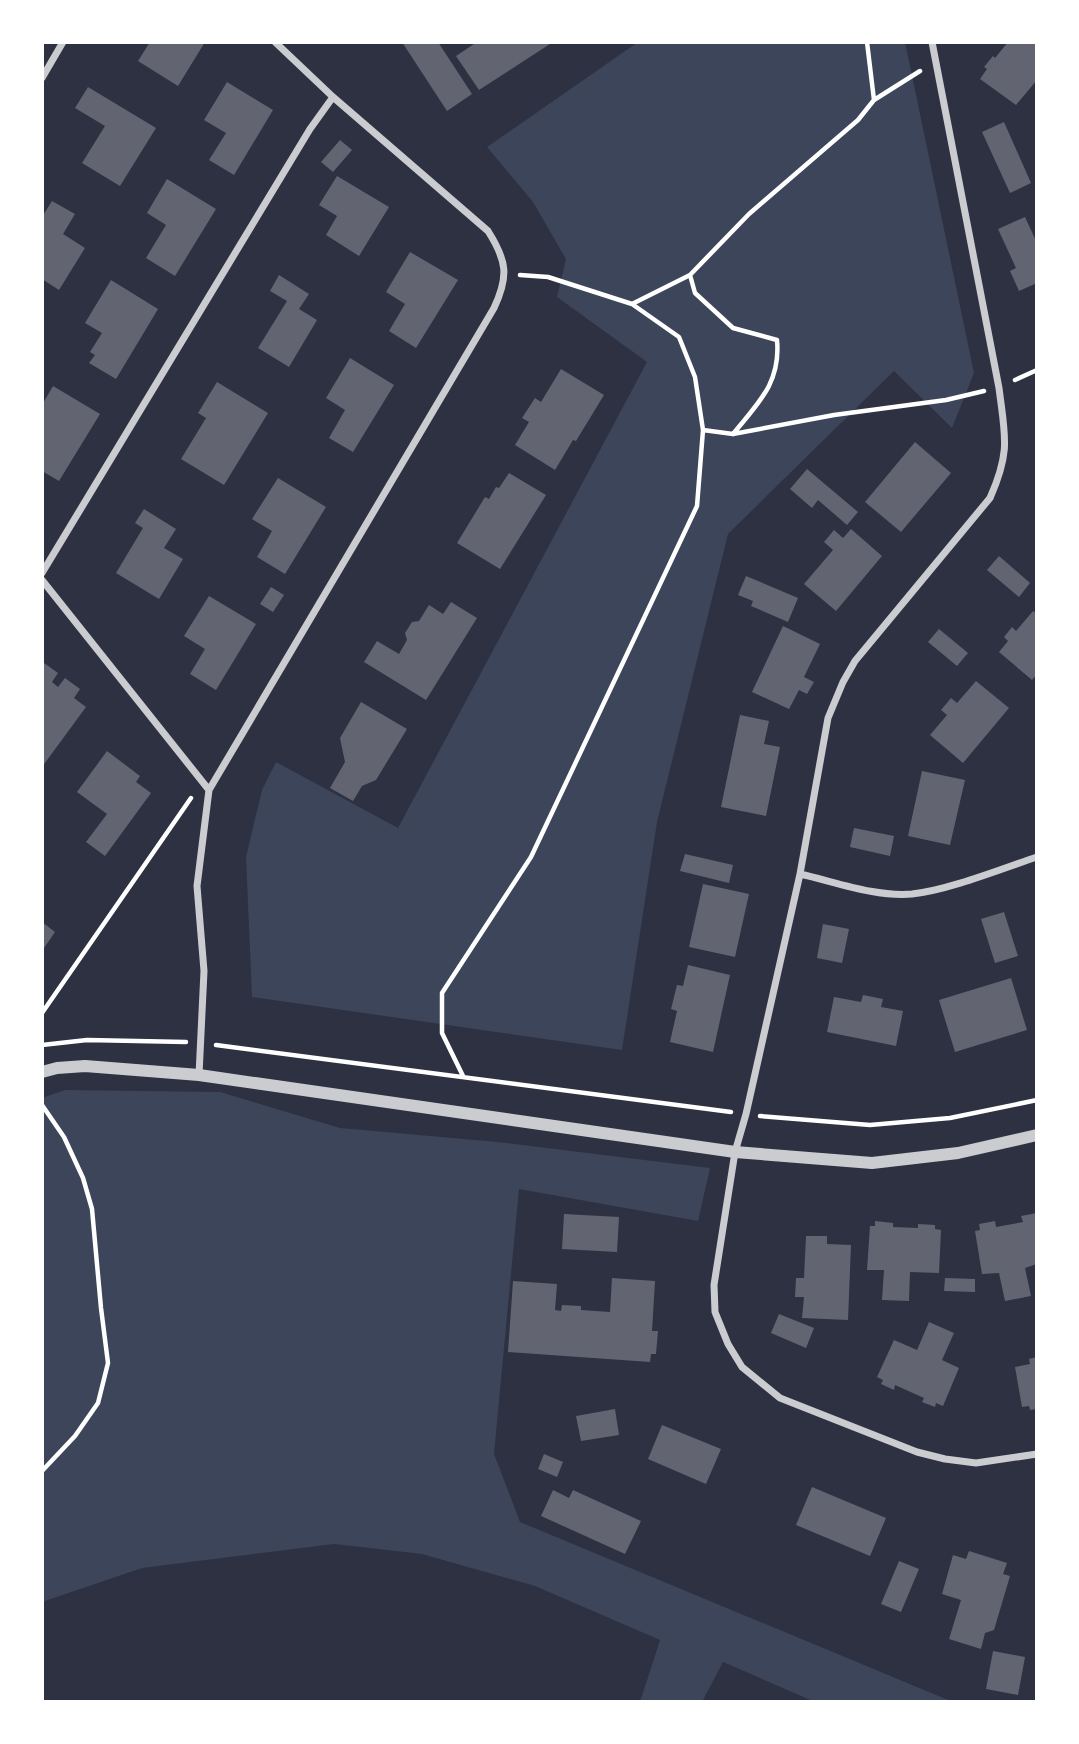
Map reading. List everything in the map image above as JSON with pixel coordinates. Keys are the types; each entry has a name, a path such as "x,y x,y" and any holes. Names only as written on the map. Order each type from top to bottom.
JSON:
{"street":[{"path":"42,78 63,42"},
{"path":"199,1075 204,971 197,886 209,790 494,308 503,289 506,274 501,251 488,231 333,97 275,42"},
{"path":"932,42 999,387 1006,445 1002,472 990,498 855,661 828,719 800,874 735,1152 714,1285 715,1312 728,1344 742,1367 780,1398 917,1452 945,1460 976,1463 1037,1454"},
{"path":"42,573 310,129 333,97"},
{"path":"42,580 209,790"},
{"path":"800,874 875,892 911,894 1037,858"},
{"path":"42,1072 57,1068 98,1066 199,1075 735,1152 872,1163 958,1153 1037,1135"}],"path":[{"path":"867,42 874,100"},
{"path":"632,304 690,275 749,214 858,120 874,100 936,61"},
{"path":"463,1076 442,1033 442,993 531,857 697,506 703,430 695,377 679,337 632,304 548,277 506,274"},
{"path":"690,275 695,293 733,328 777,340 779,361 766,392 733,434"},
{"path":"703,430 733,434 834,415 946,400 999,387"},
{"path":"42,1013 190,798 209,790"},
{"path":"42,1045 87,1040 200,1042 802,1121 870,1125 950,1118 1037,1100"},
{"path":"42,1105 64,1137 83,1178 92,1209 108,1363 98,1403 75,1436 42,1471"}],"shaded area":[{"path":"638,42 905,42 974,373 952,428 894,371 728,534 657,822 622,1050 252,997 246,857 262,790 276,762 398,828 647,362 557,297 566,259 533,202 487,147"},
{"path":"65,1090 220,1092 340,1128 498,1142 710,1168 698,1221 519,1189 494,1454 520,1522 953,1702 815,1702 723,1662 702,1702 640,1702 660,1640 535,1586 422,1554 334,1544 142,1568 42,1602 42,1098"}],"building":[{"path":"150,42 205,42 178,86 138,61"},
{"path":"402,42 438,42 472,94 447,111"},
{"path":"477,42 553,42 479,90 456,56"},
{"path":"1008,42 1037,42 1037,80 1016,105 980,79 987,69 984,67"},
{"path":"227,82 273,110 234,175 209,160 226,133 204,120"},
{"path":"88,87 156,128 120,186 82,163 105,126 75,108"},
{"path":"1004,122 1031,183 1010,193 982,132"},
{"path":"340,140 352,150 333,172 321,162"},
{"path":"337,176 389,207 359,256 326,235 337,216 319,205"},
{"path":"167,179 216,209 175,276 146,258 166,225 147,213"},
{"path":"52,201 75,214 63,234 85,248 59,290 42,279 42,217"},
{"path":"1025,217 1037,243 1037,283 1019,291 1010,271 1016,268 998,229"},
{"path":"410,252 458,280 416,348 389,331 405,304 386,292"},
{"path":"279,275 309,294 299,309 317,320 289,367 258,348 287,301 270,291"},
{"path":"111,280 158,309 116,379 89,363 95,355 90,352 102,333 85,323"},
{"path":"350,358 394,385 353,452 329,438 345,410 326,398"},
{"path":"561,369 604,395 555,470 515,445 529,422 522,418 535,398 541,402"},
{"path":"217,382 268,413 224,485 181,459 206,418 198,413"},
{"path":"53,386 100,414 59,481 42,471 42,405"},
{"path":"915,442 951,473 901,532 865,502"},
{"path":"807,469 858,512 847,525 818,500 812,508 790,489"},
{"path":"509,473 546,495 500,569 457,543 485,497 489,499"},
{"path":"278,478 326,507 285,574 257,557 272,531 252,519"},
{"path":"144,509 176,529 164,548 183,559 159,599 116,573 143,528 135,523"},
{"path":"851,529 882,556 836,611 804,584 833,550 824,542 834,530 843,538"},
{"path":"999,556 1030,583 1019,597 987,570"},
{"path":"746,576 798,598 788,622 751,606 753,601 738,595"},
{"path":"271,587 284,595 273,612 260,604"},
{"path":"209,596 256,624 216,690 190,674 205,649 184,636"},
{"path":"451,602 477,618 426,700 364,662 377,641 399,654 407,640 405,633 412,622 419,621 429,605 443,614"},
{"path":"1033,611 1037,614 1037,674 1032,680 999,652 1008,641 1004,637 1012,627 1016,631"},
{"path":"783,626 820,644 804,677 814,682 807,694 799,690 789,709 752,692"},
{"path":"939,629 968,653 957,666 928,642"},
{"path":"44,663 58,673 52,682 58,687 65,678 80,689 74,698 86,707 42,767 42,665"},
{"path":"976,681 1009,708 963,763 930,735 947,715 941,710 951,698 957,703"},
{"path":"361,702 407,729 376,780 362,786 353,801 330,788 345,762 340,738"},
{"path":"740,715 769,721 764,744 780,747 766,816 721,807"},
{"path":"107,751 140,776 136,782 151,793 105,856 86,842 107,814 77,792"},
{"path":"922,771 965,780 950,845 908,836"},
{"path":"854,828 894,836 890,856 850,847"},
{"path":"685,854 733,865 729,883 680,871"},
{"path":"703,884 749,894 735,957 689,947"},
{"path":"1004,912 1018,956 995,963 981,919"},
{"path":"42,922 55,932 42,951"},
{"path":"823,924 849,929 842,963 817,958"},
{"path":"688,965 730,975 713,1052 670,1042 677,1011 671,1009 677,985 683,986"},
{"path":"1011,978 1027,1030 955,1052 939,1000"},
{"path":"863,995 883,999 881,1007 903,1011 896,1046 827,1032 834,997 861,1002"},
{"path":"1037,1213 1037,1264 1025,1268 1031,1296 1005,1301 999,1273 982,1274 975,1231 980,1230 979,1224 995,1221 996,1227 1023,1222 1021,1216"},
{"path":"564,1214 619,1217 617,1252 562,1249"},
{"path":"875,1221 893,1223 893,1227 918,1228 918,1224 935,1225 935,1229 941,1230 939,1273 910,1272 909,1301 882,1300 884,1270 867,1270 870,1226 875,1226"},
{"path":"806,1236 827,1236 827,1244 851,1245 848,1320 802,1318 804,1297 795,1297 796,1278 804,1278"},
{"path":"612,1278 655,1281 652,1331 658,1331 656,1354 651,1354 650,1362 508,1352 513,1281 557,1284 555,1310 561,1311 562,1305 581,1306 581,1310 610,1312"},
{"path":"945,1278 975,1279 975,1292 944,1291"},
{"path":"779,1314 814,1328 806,1348 771,1333"},
{"path":"929,1322 954,1333 942,1360 959,1368 943,1406 936,1403 935,1407 922,1402 924,1398 895,1385 894,1390 881,1384 883,1380 877,1377 894,1340 917,1350"},
{"path":"1037,1357 1037,1409 1030,1410 1029,1406 1022,1407 1015,1367 1030,1364 1029,1359"},
{"path":"615,1409 619,1435 581,1441 576,1416"},
{"path":"662,1425 721,1449 706,1484 648,1459"},
{"path":"544,1454 563,1462 557,1477 538,1469"},
{"path":"812,1487 886,1518 870,1556 796,1525"},
{"path":"553,1490 569,1498 573,1490 641,1521 625,1554 541,1516"},
{"path":"969,1551 1007,1563 1003,1574 1010,1576 994,1630 985,1633 981,1649 949,1639 961,1600 942,1594 953,1555 966,1559"},
{"path":"899,1561 919,1569 901,1612 881,1604"},
{"path":"993,1651 1025,1657 1018,1695 986,1689"}]}
